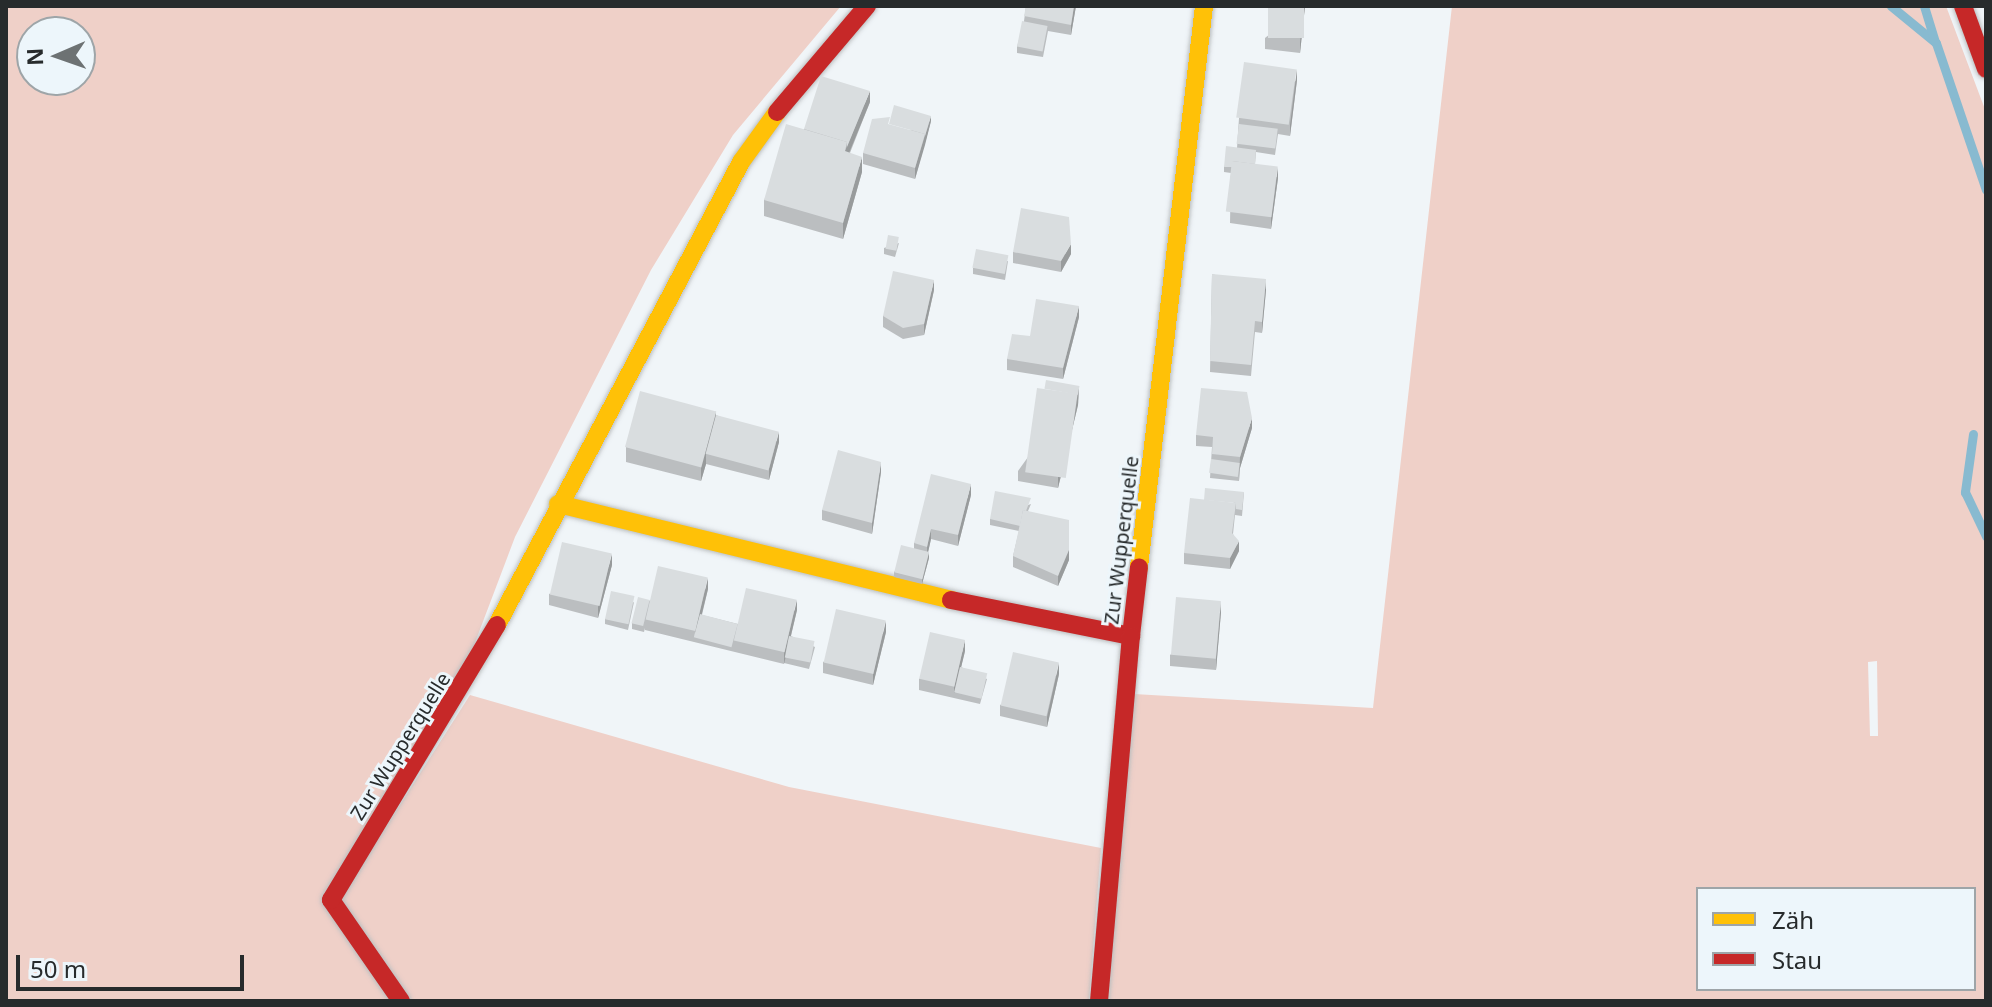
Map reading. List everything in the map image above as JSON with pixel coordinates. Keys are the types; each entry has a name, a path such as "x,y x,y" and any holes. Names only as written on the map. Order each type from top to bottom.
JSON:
{"street":[{"name":"Zur Wupperquelle","path":"401,1001 331,900 471,674 741,162 795,86 867,6"},
{"name":"Zur Wupperquelle","path":"558,504 824,574 1131,636 1204,6"},
{"path":"1963,6 1986,69"},
{"path":"1099,1001 1131,636"}],"shaded area":[{"path":"6,6 841,6 733,135 651,270 515,537 465,669 328,893 393,1001 6,1001"},
{"path":"1452,6 1946,6 1986,112 1986,1001 1105,1001 1134,694 1373,708","holes":["1877,661 1878,736 1870,736 1868,662"]},
{"path":"470,695 789,787 1101,848 1089,1001 407,1001 338,902"}],"building":[{"path":"1026,6 1074,6 1071,25 1024,16"},
{"path":"1268,6 1304,6 1304,38 1268,38"},
{"path":"1022,21 1048,26 1043,51 1017,47"},
{"path":"1244,62 1296,69 1289,125 1236,117"},
{"path":"821,76 870,91 847,147 847,142 804,129"},
{"path":"894,105 931,116 925,136 889,124"},
{"path":"890,117 888,124 925,134 915,168 863,153 872,119"},
{"path":"786,124 847,142 845,151 862,157 843,223 764,200"},
{"path":"1239,124 1278,129 1275,149 1237,144"},
{"path":"1226,146 1256,150 1255,164 1232,161 1232,167 1224,167"},
{"path":"1232,161 1278,167 1271,217 1226,212"},
{"path":"1021,208 1069,217 1071,244 1061,261 1013,252"},
{"path":"888,235 899,237 896,251 886,249"},
{"path":"976,249 1008,255 1005,274 972,268"},
{"path":"893,271 934,280 924,324 903,328 883,316"},
{"path":"1212,274 1266,279 1262,322 1255,321 1251,365 1210,361"},
{"path":"1036,299 1079,306 1063,368 1007,359 1012,334 1030,336"},
{"path":"1046,380 1079,386 1078,395 1044,389"},
{"path":"1037,388 1078,394 1066,478 1025,472"},
{"path":"1201,388 1247,392 1252,418 1240,457 1212,454 1213,437 1196,435"},
{"path":"640,391 716,411 701,467 625,447"},
{"path":"716,415 779,432 768,470 706,454"},
{"path":"838,450 881,462 872,523 822,510"},
{"path":"1211,459 1240,463 1238,477 1209,473"},
{"path":"931,474 971,484 958,535 931,529 927,547 914,543"},
{"path":"1205,488 1244,492 1242,510 1236,509 1236,503 1204,500"},
{"path":"995,491 1031,498 1026,511 1023,510 1020,526 990,519"},
{"path":"1190,498 1236,503 1232,533 1239,541 1230,558 1184,553"},
{"path":"1023,510 1069,520 1069,550 1058,576 1013,556"},
{"path":"562,542 612,553 600,606 550,595"},
{"path":"901,545 929,552 922,579 894,572"},
{"path":"658,566 708,577 695,631 646,620"},
{"path":"746,588 797,600 785,652 734,641"},
{"path":"611,591 634,596 628,624 605,619"},
{"path":"638,597 650,600 643,626 631,623"},
{"path":"1176,597 1221,601 1216,659 1171,655"},
{"path":"836,609 886,620 873,674 824,663"},
{"path":"700,614 738,624 731,647 694,637"},
{"path":"930,632 965,640 954,687 919,679"},
{"path":"789,636 815,641 810,663 785,658"},
{"path":"1013,652 1059,663 1046,716 1001,706"},
{"path":"960,667 987,673 981,699 954,692"}],"waterway":[{"path":"1891,6 1936,43 1986,190"},
{"path":"1924,6 1935,41"},
{"path":"1973,434 1965,492 1986,536"}],"traffic: slow":[{"path":"1139,567 1204,6"},
{"path":"497,625 741,162 777,112"},
{"path":"558,504 951,600"}],"traffic: jam":[{"path":"777,112 867,6"},
{"path":"1963,6 1986,69"},
{"path":"951,600 1131,636 1139,567"},
{"path":"401,1001 331,900 497,625"},
{"path":"1099,1001 1131,636"}]}
